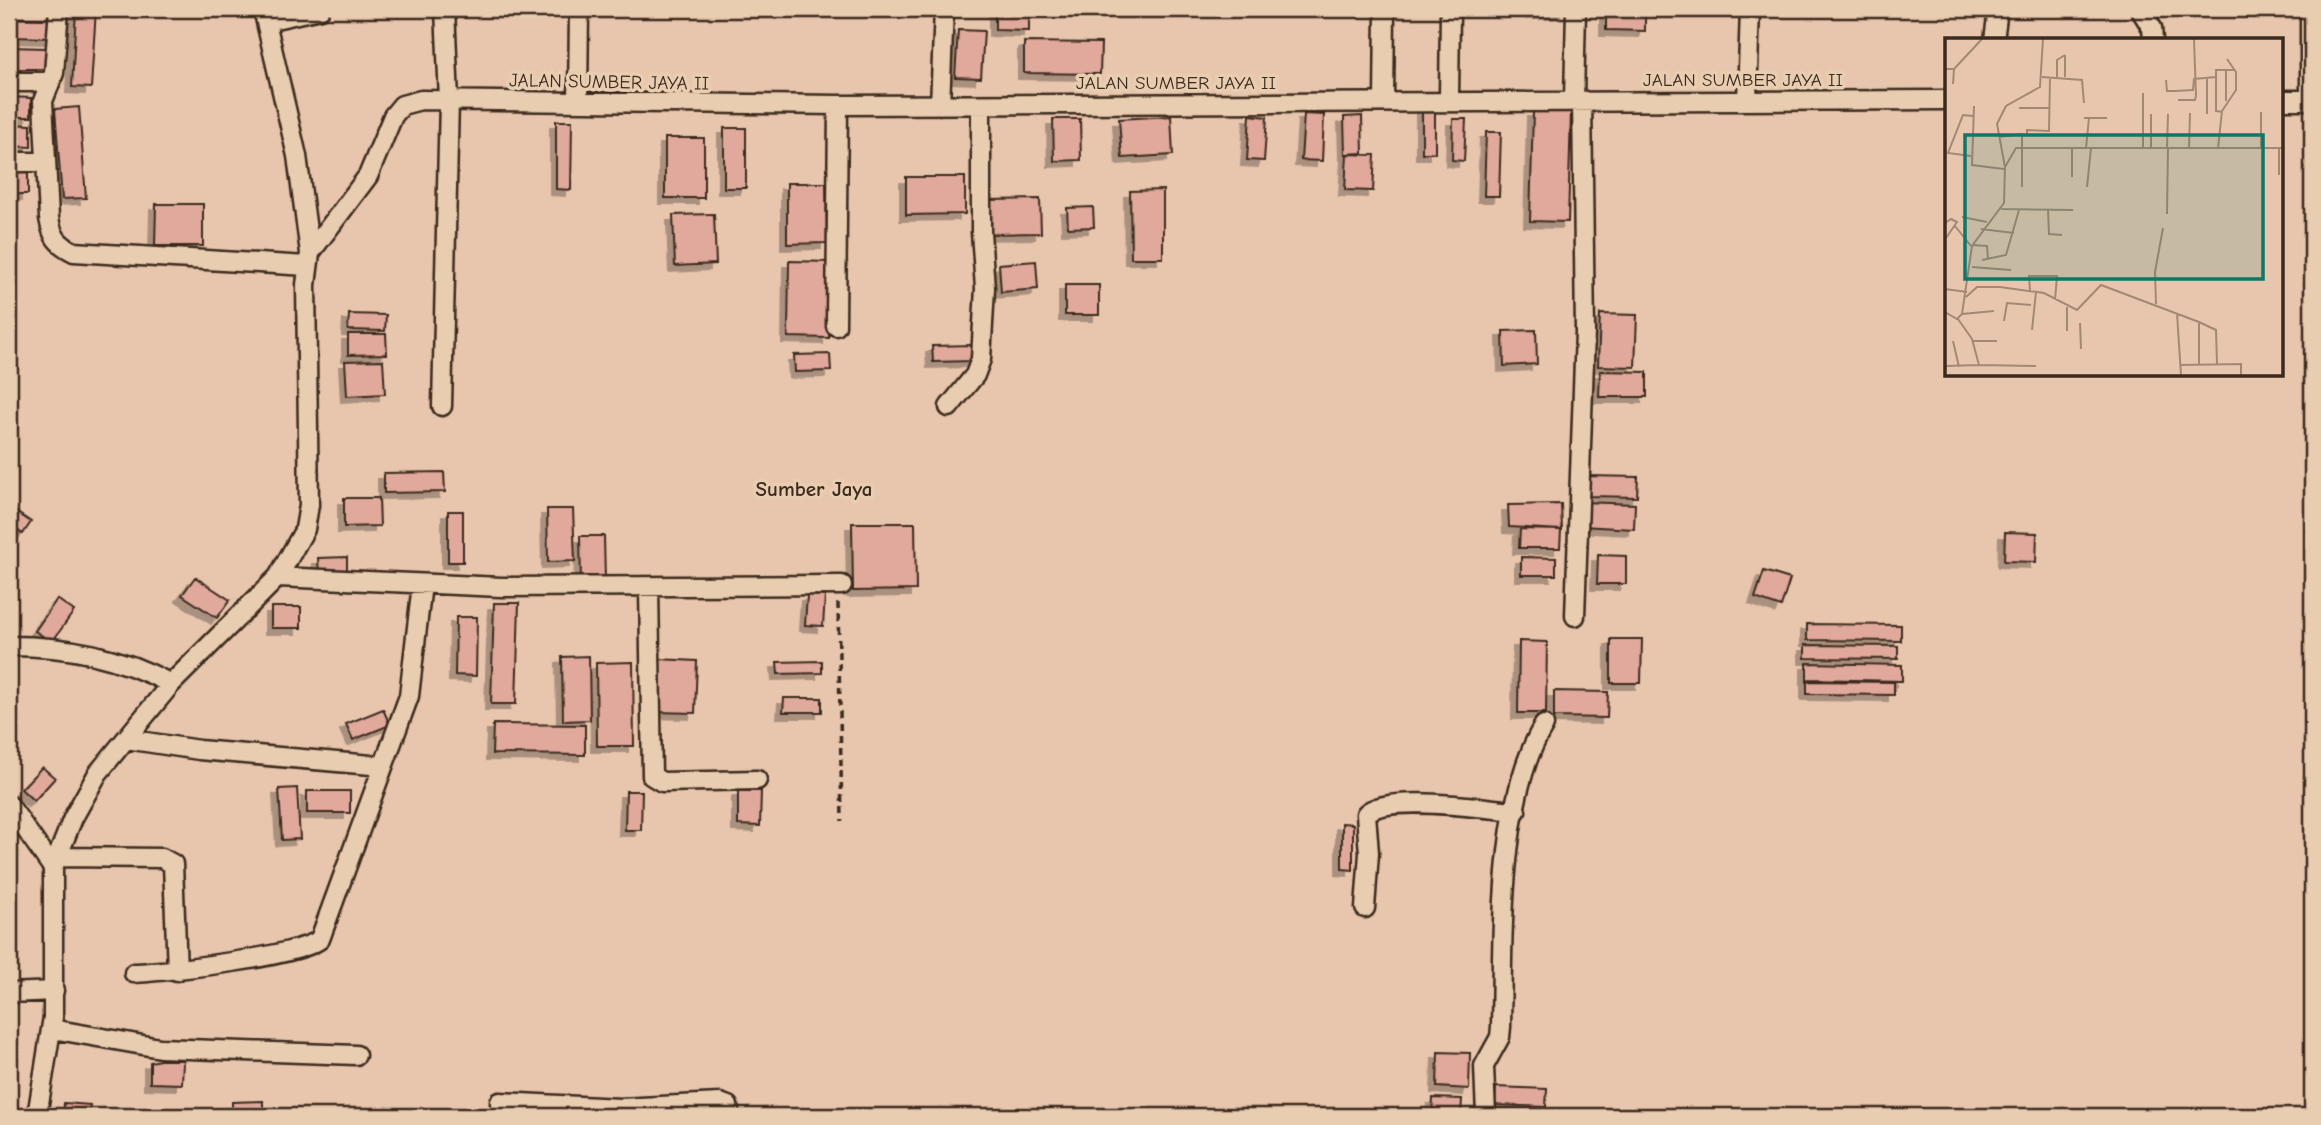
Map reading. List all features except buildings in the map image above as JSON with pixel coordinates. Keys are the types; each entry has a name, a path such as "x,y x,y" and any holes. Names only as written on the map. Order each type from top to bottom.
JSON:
{"street":[{"path":"59,9 55,63 43,101 51,233 60,246 75,252 309,260"},
{"path":"37,1116 52,1029 55,862 73,818 98,772 171,684 278,577 305,529 309,505 309,260 298,156 265,15 320,9"},
{"path":"442,405 449,100 445,9"},
{"path":"578,102 579,9"},
{"path":"940,105 944,9"},
{"path":"1384,102 1385,9"},
{"path":"1449,101 1450,9"},
{"path":"1575,616 1585,332 1576,9"},
{"path":"1747,100 1750,9"},
{"path":"1994,38 1998,9"},
{"path":"2140,9 2152,28 2153,38"},
{"path":"2282,100 2311,100 2309,9"},
{"path":"9,82 50,82"},
{"name":"JALAN SUMBER JAYA II","path":"309,260 368,176 393,116 402,106 421,100 838,105 1945,100"},
{"path":"836,326 838,105"},
{"path":"949,407 975,375 982,349 985,288 981,232 981,105"},
{"path":"9,162 46,162"},
{"path":"278,577 422,584 649,588 837,584"},
{"path":"134,973 177,971 316,943 325,929 409,696 422,584"},
{"path":"649,588 652,776 662,782 757,780"},
{"path":"9,646 62,648 100,654 171,684"},
{"path":"1486,1116 1484,1066 1500,1037 1502,1027 1504,902 1508,850 1528,757 1544,724"},
{"path":"126,739 199,750 383,766"},
{"path":"1365,908 1369,853 1366,814 1371,809 1380,805 1418,804 1516,811"},
{"path":"9,805 55,862"},
{"path":"55,862 162,858 173,864 177,971"},
{"path":"9,993 54,991"},
{"path":"52,1029 160,1048 356,1055"},
{"path":"501,1116 500,1102 620,1108 720,1103 728,1106 730,1116"}],"path":[{"path":"837,584 841,611 842,821"}],"district":[{"name":"Sumber Jaya","path":"814,489"}]}
